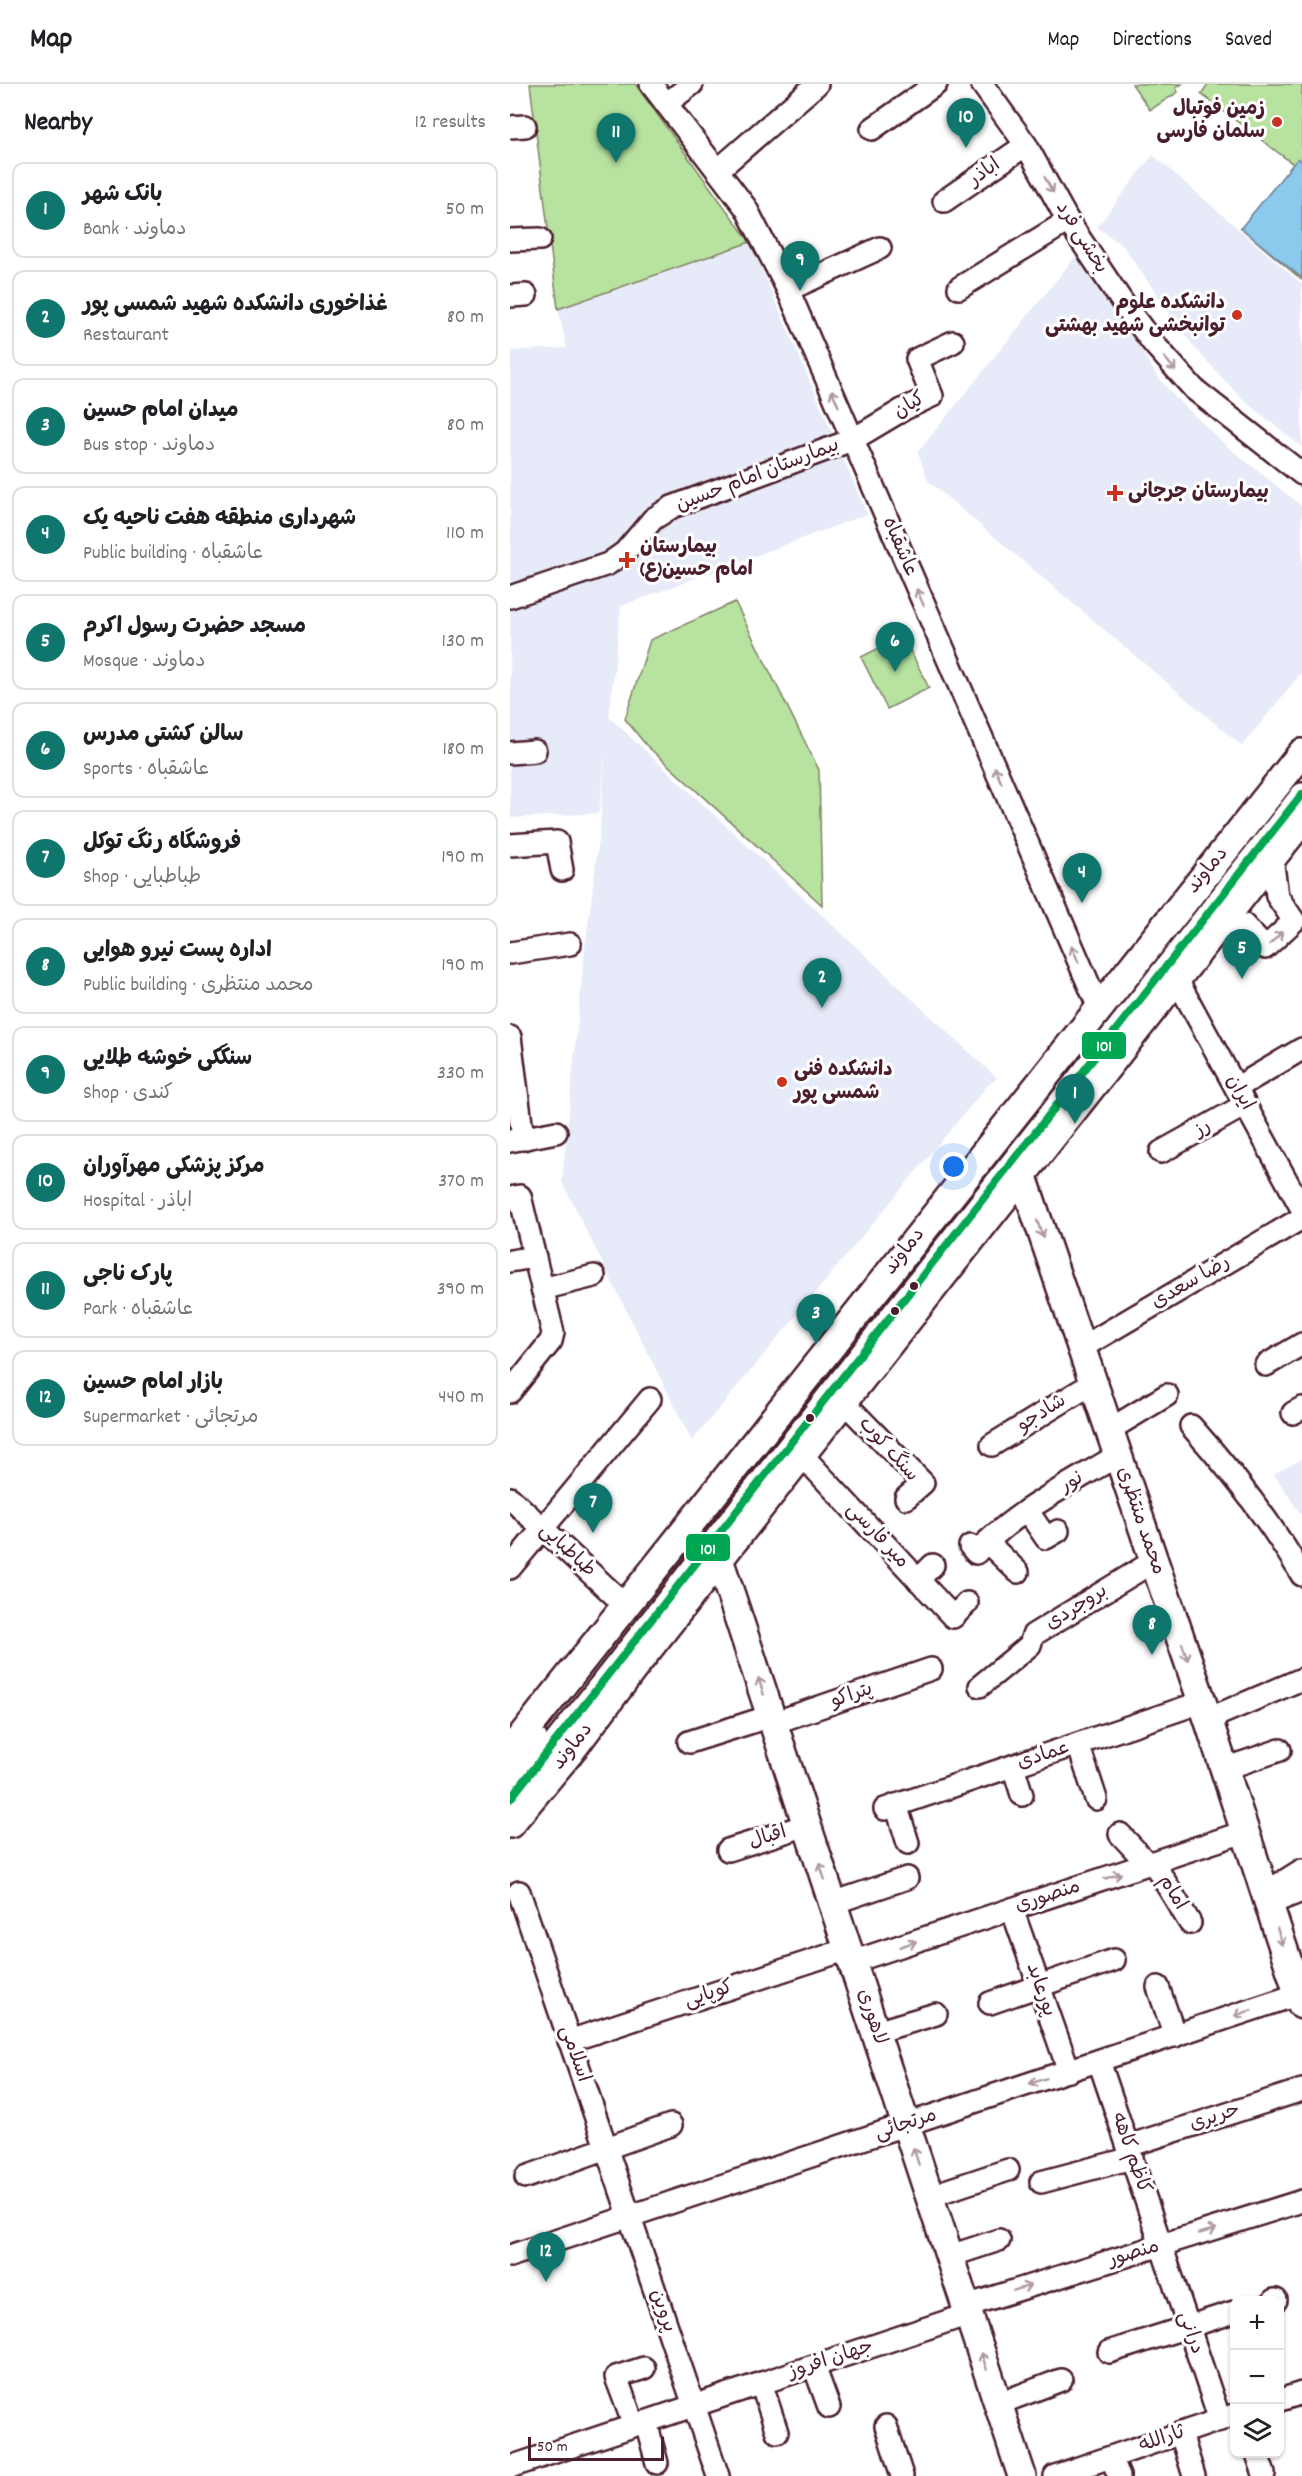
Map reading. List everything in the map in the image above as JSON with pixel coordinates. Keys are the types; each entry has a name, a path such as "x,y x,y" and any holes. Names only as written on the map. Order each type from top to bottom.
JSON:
{"main road":[{"name":"دماوند","path":"510,1751 1302,753"},
{"name":"دماوند","path":"510,1824 570,1752 801,1454 1302,820"},
{"name":"محمد منتظری","path":"1022,1174 1301,1997"},
{"name":"لاهوری","path":"719,1559 1022,2476"},
{"path":"510,1741 532,1723"},
{"path":"510,1845 541,1804 570,1752"}],"street":[{"name":"عاشقباه","path":"651,84 718,170 754,222 788,290 1099,1008"},
{"path":"666,104 692,84"},
{"path":"718,170 817,84"},
{"path":"872,129 936,84"},
{"name":"بخشی فرد","path":"982,84 1026,145 1068,221 1123,303 1185,381 1302,474"},
{"name":"اباذر","path":"944,201 1026,145"},
{"path":"959,288 1068,221"},
{"path":"510,240 540,239"},
{"path":"788,290 880,248"},
{"name":"کیان","path":"852,440 904,409 932,396 917,359 953,342"},
{"name":"بیمارستان امام حسین","path":"510,597 608,564 625,552 653,519 672,507 852,440"},
{"path":"510,753 535,751"},
{"path":"510,1772 810,1388 1302,772"},
{"path":"510,1799 1302,794"},
{"path":"510,845 557,842 562,870"},
{"path":"1272,857 1302,910"},
{"path":"1212,933 1244,925 1265,948 1294,921 1277,896 1272,857"},
{"path":"510,953 570,944"},
{"name":"ایران","path":"1176,978 1302,1209"},
{"path":"510,1037 517,1140 556,1132"},
{"name":"رز","path":"1161,1152 1240,1097 1302,1049"},
{"path":"510,1198 520,1196 553,1333 551,1341 510,1392"},
{"name":"رضا سعدی","path":"1081,1348 1302,1218"},
{"path":"510,1262 535,1257"},
{"path":"542,1289 594,1276"},
{"path":"1266,1365 1302,1344"},
{"name":"شادجو","path":"992,1445 1093,1383"},
{"name":"نور","path":"1018,1572 985,1540 1113,1443 1167,1395"},
{"path":"510,1568 650,1399"},
{"name":"سنگ کوب","path":"843,1401 923,1483 906,1498"},
{"path":"1191,1426 1263,1512 1302,1575"},
{"name":"میر فارسی","path":"801,1454 926,1573 960,1610"},
{"name":"طباطبایی","path":"510,1498 625,1605"},
{"path":"1027,1510 1047,1538 1058,1531"},
{"name":"بروجردی","path":"980,1686 1030,1646 1033,1635 1154,1561"},
{"name":"پتراکو","path":"689,1742 772,1720 931,1669"},
{"name":"عمادی","path":"908,1843 891,1807 1078,1744 1205,1711 1302,1679"},
{"path":"1078,1744 1096,1799"},
{"path":"1224,1769 1280,1750"},
{"path":"1013,1766 1022,1795"},
{"name":"اقبال","path":"728,1850 807,1825"},
{"name":"منصوری","path":"850,1956 1012,1909 1244,1832"},
{"name":"امام","path":"1120,1834 1150,1863 1190,1923"},
{"path":"1267,1899 1302,1870"},
{"path":"833,1903 907,1878"},
{"path":"1267,1899 1302,1891"},
{"name":"اسلامی","path":"519,1892 629,2217"},
{"name":"پورعابد","path":"1012,1909 1069,2071"},
{"name":"کوپایی","path":"569,2041 850,1956"},
{"path":"990,2003 1114,1960"},
{"path":"1158,1987 1175,2036"},
{"name":"مرتجائی","path":"510,2256 906,2124 1301,1997"},
{"path":"876,2032 936,2014"},
{"name":"کاظم کاهه","path":"1099,2061 1161,2245"},
{"name":"حریری","path":"1041,2182 1302,2090"},
{"path":"526,2177 671,2125"},
{"path":"930,2196 1008,2170"},
{"name":"منصور","path":"967,2310 1302,2201"},
{"name":"پروین","path":"629,2217 718,2476"},
{"path":"950,2256 999,2240"},
{"name":"درانی","path":"1161,2245 1188,2326 1227,2418"},
{"name":"جهان افروز","path":"510,2467 814,2366 967,2310"},
{"path":"1109,2352 1230,2313"},
{"path":"814,2366 829,2407"},
{"path":"644,2368 616,2377 640,2423 657,2463"},
{"path":"998,2404 1061,2380"},
{"path":"761,2383 777,2432"},
{"path":"1284,2399 1302,2393"},
{"name":"ثارالله","path":"1054,2476 1115,2466 1181,2434 1227,2418"},
{"path":"886,2426 902,2476"},
{"path":"1181,2434 1194,2476"},
{"path":"1258,2458 1264,2474"}],"shaded area":[{"name":"دانشکده علوم توانبخشی شهید بهشتی","path":"1153,155 1302,284 1302,447 1242,399 1194,347 1123,246 1097,227"},
{"path":"750,242 867,514 621,606 609,717 997,1078 987,1086 692,1441 562,1182 585,948 599,840 606,749 599,813 510,818 510,351 567,348 558,309"},
{"name":"بیمارستان جرجانی","path":"1080,251 1157,376 1174,396 1223,443 1302,506 1302,672 1242,746 928,481 918,452"},
{"path":"1302,1459 1302,1516 1274,1474"}],"green space":[{"path":"530,84 635,84 750,242 558,309"},
{"path":"1132,84 1182,84 1176,88 1178,92 1150,110"},
{"path":"1208,84 1302,84 1302,280 1241,228 1293,164 1201,94"},
{"path":"735,602 819,770 822,905 646,745 625,719 650,640"},
{"path":"903,636 929,688 887,709 861,657"}],"water":[{"path":"1298,158 1302,162 1302,278 1241,228"}],"transit line":[{"name":"101","path":"510,1799 1302,794"}],"place":[{"name":"زمین فوتبال سلمان فارسی","path":"1277,122"},
{"name":"مرکز پزشکی مهرآوران","path":"966,148"},
{"name":"پارک ناجی","path":"616,163"},
{"name":"سنگکی خوشه طلایی","path":"800,291"},
{"name":"دانشکده علوم توانبخشی شهید بهشتی","path":"1237,315"},
{"name":"بیمارستان جرجانی","path":"1115,493"},
{"name":"بیمارستان امام حسین(ع)","path":"627,560"},
{"name":"سالن کشتی مدرس","path":"895,672"},
{"name":"شهرداری منطقه هفت ناحیه یک","path":"1082,903"},
{"name":"مسجد حضرت رسول اکرم","path":"1242,979"},
{"name":"غذاخوری دانشکده شهید شمسی پور","path":"822,1008"},
{"name":"دانشکده فنی شمسی پور","path":"782,1082"},
{"name":"بانک شهر","path":"1075,1124"},
{"name":"میدان امام حسین","path":"816,1344"},
{"name":"فروشگاه رنگ توکل","path":"593,1533"},
{"name":"اداره پست نیرو هوایی","path":"1152,1655"},
{"name":"بازار امام حسین","path":"546,2282"}]}
